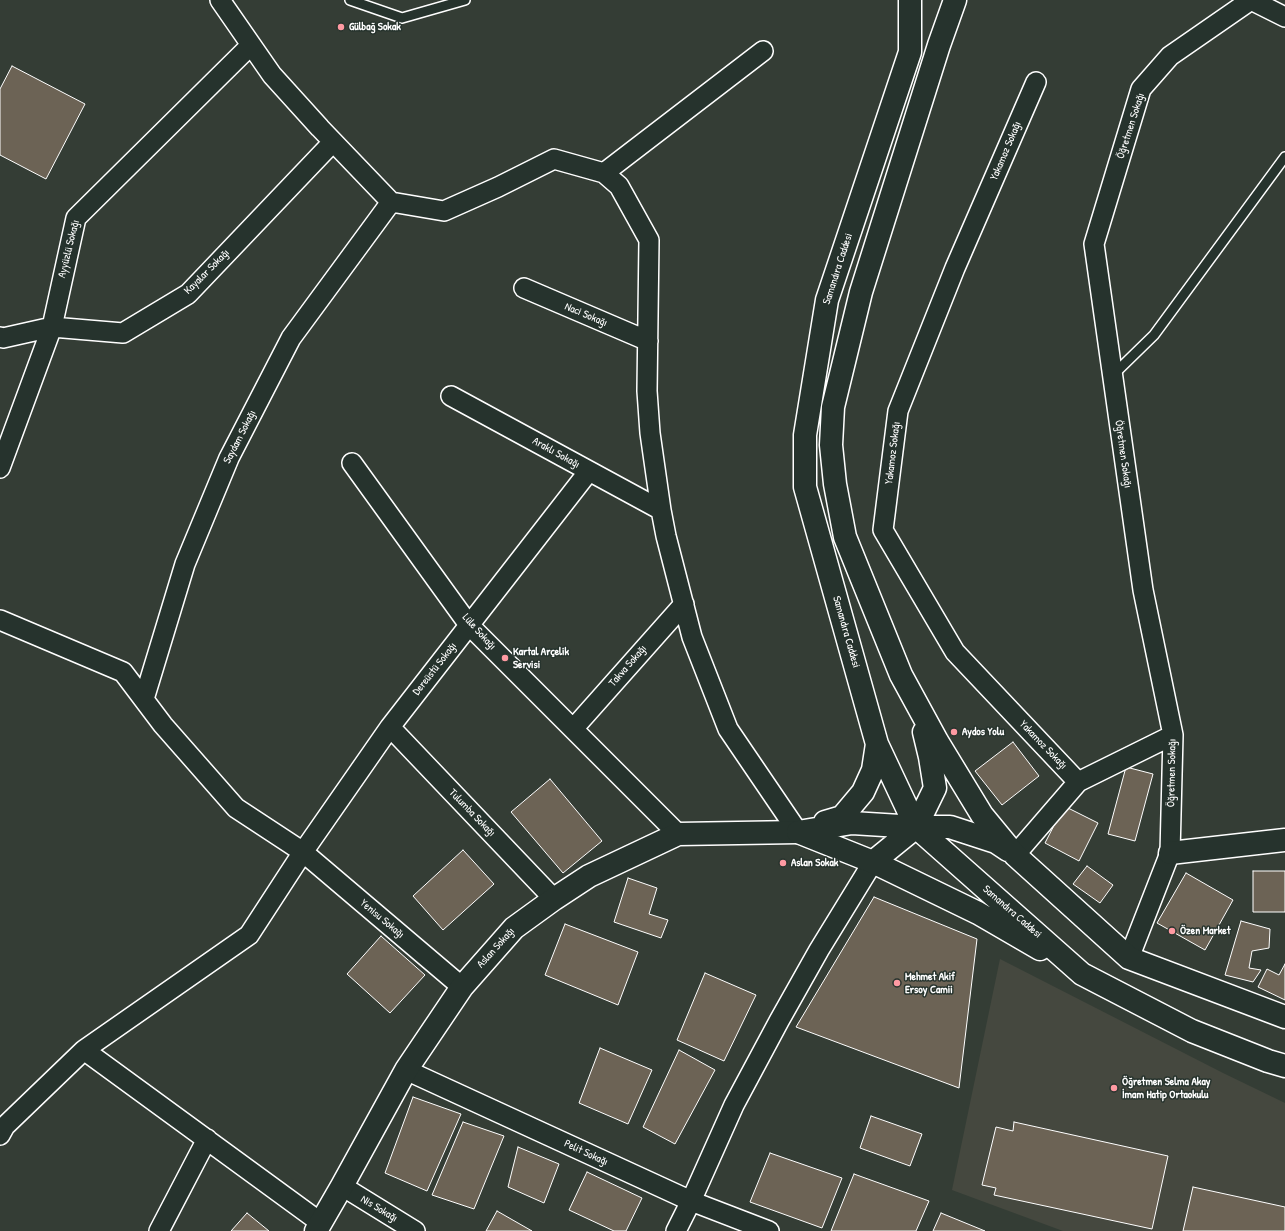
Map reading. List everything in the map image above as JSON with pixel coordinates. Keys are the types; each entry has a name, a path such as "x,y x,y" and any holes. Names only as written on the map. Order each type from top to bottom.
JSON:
{"main road":[{"name":"Samandıra Caddesi","path":"910,0 910,52 827,300 805,435 805,487 877,744 916,827 1082,974 1192,1031 1268,1061 1285,1066"},
{"path":"955,0 939,45 861,292 833,407 831,445 835,484 845,537 901,675 937,741 982,815 1015,855"},
{"path":"873,862 916,827 935,788 919,708"},
{"path":"798,832 842,817 863,792 873,770 877,744"},
{"path":"798,832 852,823 950,828 996,842 1015,855 1129,958 1285,1017"},
{"path":"798,832 873,862 978,913 1082,974"},
{"name":"Aslan Sokağı","path":"319,1227 406,1070 462,987 514,928 589,876 678,834 798,832"},
{"path":"1170,853 1285,840"}],"street":[{"path":"220,0 272,74 333,142 391,202 444,211 498,187 554,159 604,173 619,186 649,240 647,391 650,426 660,510 692,637 728,729 798,832"},
{"name":"Öğretmen Sokağı","path":"1129,958 1170,853 1173,735 1143,590 1094,244 1141,89 1170,56 1251,0 1285,17"},
{"name":"Ayyüzlü Sokağı","path":"0,468 52,327 76,218 251,45"},
{"path":"604,173 763,51"},
{"name":"Yakamoz Sokağı","path":"1036,82 956,268 898,411 882,530 955,652 1078,782"},
{"name":"Kayalar Sokağı","path":"0,337 3,338 52,327 123,333 188,294 333,142"},
{"name":"Saydam Sokağı","path":"144,699 185,564 229,458 291,338 391,202"},
{"name":"Naci Sokağı","path":"524,288 648,341"},
{"name":"Araklı Sokağı","path":"451,396 660,510"},
{"name":"Lüle Sokağı","path":"352,463 469,625 678,834"},
{"name":"Dereüstü Sokağı","path":"0,1135 5,1126 84,1050 249,935 303,852 390,727 589,470"},
{"name":"Takva Sokağı","path":"573,729 684,604"},
{"name":"Yenisu Sokağı","path":"0,620 124,672 163,725 236,808 303,852 462,987"},
{"name":"Tulumba Sokağı","path":"390,727 554,899"},
{"path":"1015,855 1078,782 1173,735"},
{"path":"676,1231 734,1105 771,1035 819,950 873,862"},
{"path":"84,1050 207,1139 319,1227"},
{"name":"Pelit Sokağı","path":"406,1070 691,1201 769,1231"},
{"path":"159,1231 207,1139"},
{"name":"Nis Sokağı","path":"342,1186 415,1231"}],"lane":[{"path":"350,0 402,18 465,0"},
{"path":"1112,376 1154,335 1285,157"}],"shaded area":[{"name":"Öğretmen Selma Akay İmam Hatip Ortaokulu","path":"1000,959 1285,1103 1285,1231 1063,1231 952,1190"}],"building":[{"path":"12,66 85,104 46,179 0,155 0,89"},
{"path":"1013,742 1039,776 1002,805 975,771"},
{"path":"1126,767 1153,774 1135,841 1108,834"},
{"path":"550,779 602,841 563,873 511,812"},
{"path":"1064,806 1098,823 1079,861 1045,843"},
{"path":"463,850 494,884 443,930 413,896"},
{"path":"1087,866 1113,885 1100,903 1073,884"},
{"path":"1253,871 1285,871 1285,912 1253,912"},
{"path":"1186,873 1233,900 1205,950 1157,923"},
{"path":"628,878 657,888 649,914 668,920 661,938 614,922"},
{"name":"Mehmet Akif Ersoy Camii","path":"874,897 977,939 959,1088 796,1027"},
{"path":"1241,921 1270,929 1269,948 1252,951 1249,968 1261,970 1253,982 1225,975"},
{"path":"565,924 638,952 618,1005 545,975"},
{"path":"381,936 425,975 390,1013 347,974"},
{"path":"1285,964 1285,1000 1258,987 1267,969 1279,975"},
{"path":"705,973 756,995 724,1061 677,1040"},
{"path":"600,1048 652,1070 628,1124 579,1103"},
{"path":"679,1050 715,1070 675,1144 643,1127"},
{"path":"413,1097 461,1114 427,1191 385,1173"},
{"path":"871,1116 922,1134 910,1166 860,1148"},
{"path":"463,1122 504,1136 474,1209 432,1195"},
{"path":"1014,1122 1168,1156 1152,1229 994,1195 996,1188 982,1185 996,1127 1013,1131"},
{"path":"518,1147 559,1164 544,1203 508,1187"},
{"path":"770,1153 842,1178 822,1228 750,1202"},
{"path":"587,1172 642,1198 626,1231 614,1231 569,1210"},
{"path":"854,1174 929,1201 916,1231 831,1231"},
{"path":"1193,1187 1285,1207 1285,1231 1183,1231"},
{"path":"497,1211 532,1231 486,1231"},
{"path":"247,1213 269,1231 231,1231"},
{"path":"941,1213 985,1231 933,1231"}],"place":[{"name":"Gülbağ Sokak","path":"341,27"},
{"name":"Kartal Arçelik Servisi","path":"505,658"},
{"name":"Aydos Yolu","path":"954,732"},
{"name":"Aslan Sokak","path":"783,863"},
{"name":"Özen Market","path":"1172,931"},
{"name":"Mehmet Akif Ersoy Camii","path":"897,983"},
{"name":"Öğretmen Selma Akay İmam Hatip Ortaokulu","path":"1114,1088"}]}
